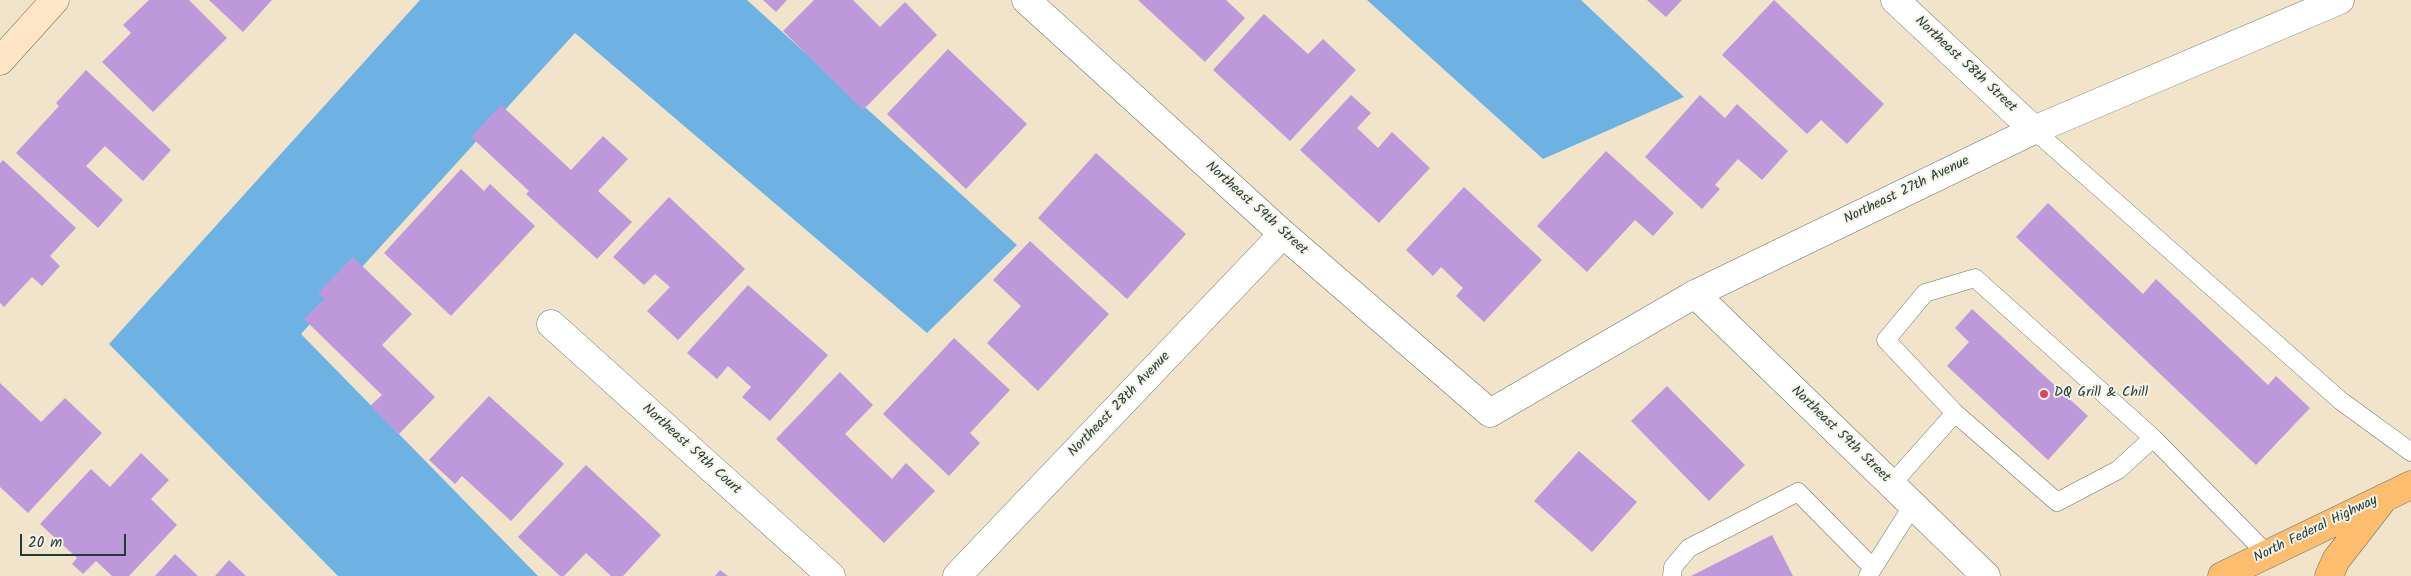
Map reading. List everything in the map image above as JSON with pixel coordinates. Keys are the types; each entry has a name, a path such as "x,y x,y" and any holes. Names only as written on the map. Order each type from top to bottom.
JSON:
{"main road":[{"name":"North Federal Highway","path":"2222,576 2411,486"},
{"path":"2329,576 2336,560 2385,497"}],"street":[{"path":"0,61 55,0"},
{"name":"Northeast 59th Street","path":"1026,0 1283,234 1490,413"},
{"name":"Northeast 58th Street","path":"1895,0 2034,130"},
{"name":"Northeast 27th Avenue","path":"1490,413 1694,294 2034,130 2340,0"},
{"name":"Northeast 28th Avenue","path":"957,576 1283,234"},
{"name":"Northeast 59th Street","path":"1694,294 1986,576"},
{"name":"Northeast 59th Court","path":"551,324 831,576"}],"lane":[{"path":"2034,130 2341,401 2411,452"},
{"path":"2152,438 2118,470 2057,502 1955,413 1886,340 1925,293 1975,278 2152,438 2267,554"},
{"path":"1891,485 1955,413"},
{"path":"1672,576 1673,567 1689,548 1798,492 1871,572 1913,505"}],"water":[{"path":"420,0 747,0 1017,245 927,333 575,33 301,334 538,576 338,576 109,344"},
{"path":"1367,0 1581,0 1684,97 1543,159"}],"building":[{"path":"149,0 189,0 227,38 153,112 102,62 131,33 123,25"},
{"path":"209,0 272,0 243,32"},
{"path":"763,0 787,0 776,12"},
{"path":"814,0 853,0 880,27 905,2 937,35 863,110 783,31"},
{"path":"1138,0 1226,0 1245,18 1205,62"},
{"path":"1647,0 1682,0 1666,17"},
{"path":"1774,0 1884,104 1847,144 1821,120 1807,134 1722,55"},
{"path":"1264,14 1308,54 1323,39 1356,70 1290,141 1213,70"},
{"path":"948,49 1027,124 966,189 887,114"},
{"path":"86,70 171,150 143,181 105,146 86,166 123,200 98,228 16,153 59,106 56,103"},
{"path":"1351,95 1371,113 1357,128 1378,148 1392,132 1430,168 1379,223 1300,150"},
{"path":"1700,95 1725,118 1737,104 1788,151 1762,180 1738,159 1715,185 1720,189 1702,209 1645,157"},
{"path":"501,105 571,170 603,136 628,159 598,191 632,222 597,259 526,194 529,191 471,137"},
{"path":"1606,151 1674,213 1653,236 1635,220 1587,272 1537,226"},
{"path":"1096,153 1186,234 1127,299 1038,218"},
{"path":"3,160 76,228 50,256 60,266 42,286 32,277 4,307 0,303 0,163"},
{"path":"461,169 484,191 490,184 535,226 451,316 384,253"},
{"path":"1464,187 1542,260 1484,322 1456,296 1463,288 1441,267 1433,276 1406,250"},
{"path":"669,197 745,269 678,340 647,311 670,287 655,274 644,285 613,257"},
{"path":"2048,203 2143,294 2156,279 2268,385 2276,376 2310,408 2256,465 2016,237"},
{"path":"1030,241 1109,314 1038,391 987,343 1021,306 993,280"},
{"path":"353,257 412,314 382,345 435,397 399,434 370,406 382,395 304,319 324,299 318,293"},
{"path":"748,285 828,355 770,421 742,397 751,387 728,366 717,379 687,353"},
{"path":"1972,309 2088,416 2048,460 1947,366 1969,342 1955,328"},
{"path":"954,338 1010,390 970,433 980,443 949,476 883,414"},
{"path":"840,372 873,405 845,434 892,479 906,463 935,491 884,543 776,439"},
{"path":"0,383 41,422 65,398 102,433 28,513 0,487"},
{"path":"1667,386 1745,465 1709,501 1631,421"},
{"path":"489,396 564,464 511,521 462,476 455,484 429,460"},
{"path":"1579,451 1637,502 1592,552 1534,501"},
{"path":"141,453 169,480 151,499 177,525 129,576 112,576 96,561 83,574 72,564 77,558 40,524 91,469 110,487"},
{"path":"586,465 661,535 623,576 611,576 586,553 564,576 560,576 518,537"},
{"path":"1772,535 1793,576 1691,576"},
{"path":"175,554 198,576 155,576"},
{"path":"229,560 246,576 215,576"},
{"path":"720,570 728,576 715,576"}],"place":[{"name":"DQ Grill & Chill","path":"2044,394"}]}
